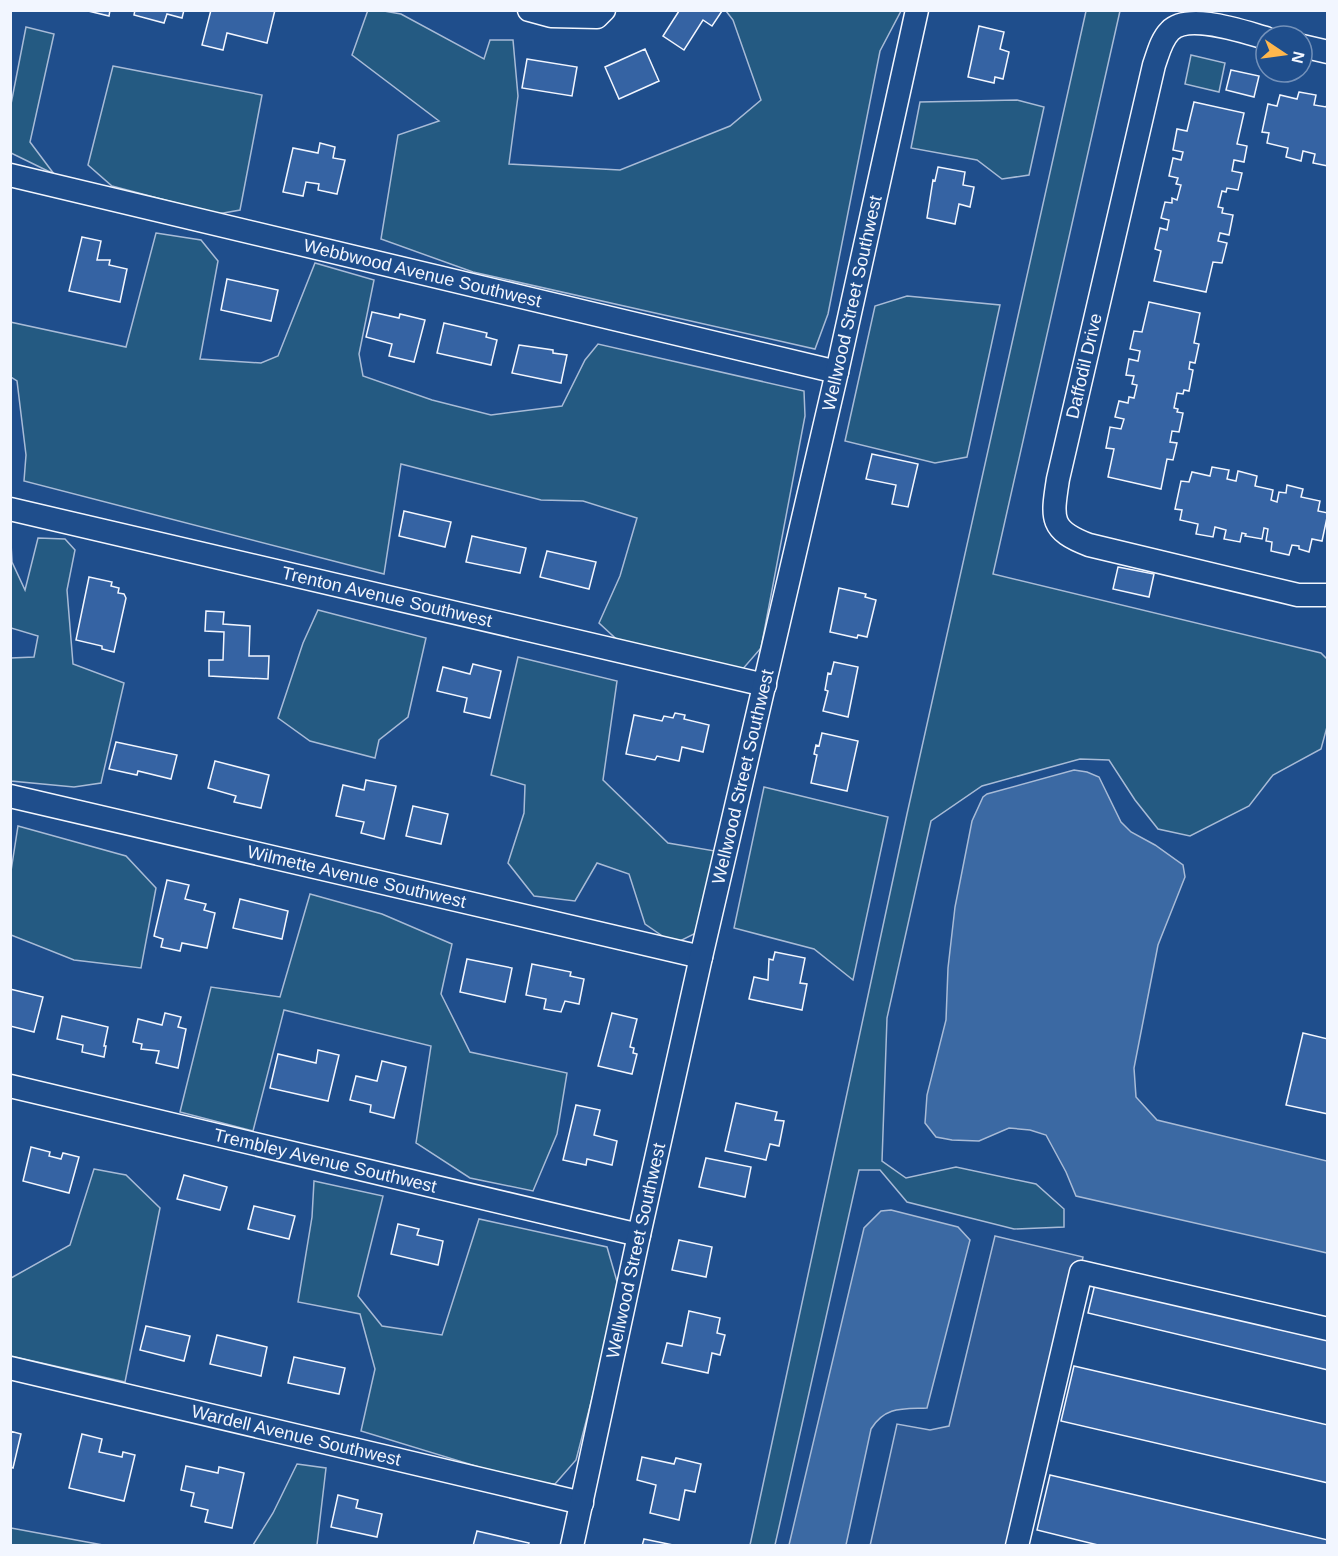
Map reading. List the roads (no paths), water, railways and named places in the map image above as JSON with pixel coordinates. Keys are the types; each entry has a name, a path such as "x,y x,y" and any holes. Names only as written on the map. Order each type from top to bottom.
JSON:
{"street":[{"path":"529,10 551,16 597,17 604,10"},
{"name":"Wellwood Street Southwest","path":"572,1545 701,957 837,372 917,10"},
{"name":"Daffodil Drive","path":"1254,35 1203,23 1185,24 1171,29 1163,40 1154,65 1058,479 1054,507 1057,526 1068,537 1089,545 1298,596 1328,595"},
{"name":"Webbwood Avenue Southwest","path":"10,175 837,372"},
{"name":"Trenton Avenue Southwest","path":"10,509 765,685"},
{"name":"Wilmette Avenue Southwest","path":"10,796 701,957"},
{"name":"Trembley Avenue Southwest","path":"10,1086 639,1235"},
{"path":"1017,1545 1081,1272 1328,1329"},
{"name":"Wardell Avenue Southwest","path":"10,1368 582,1503"}]}
